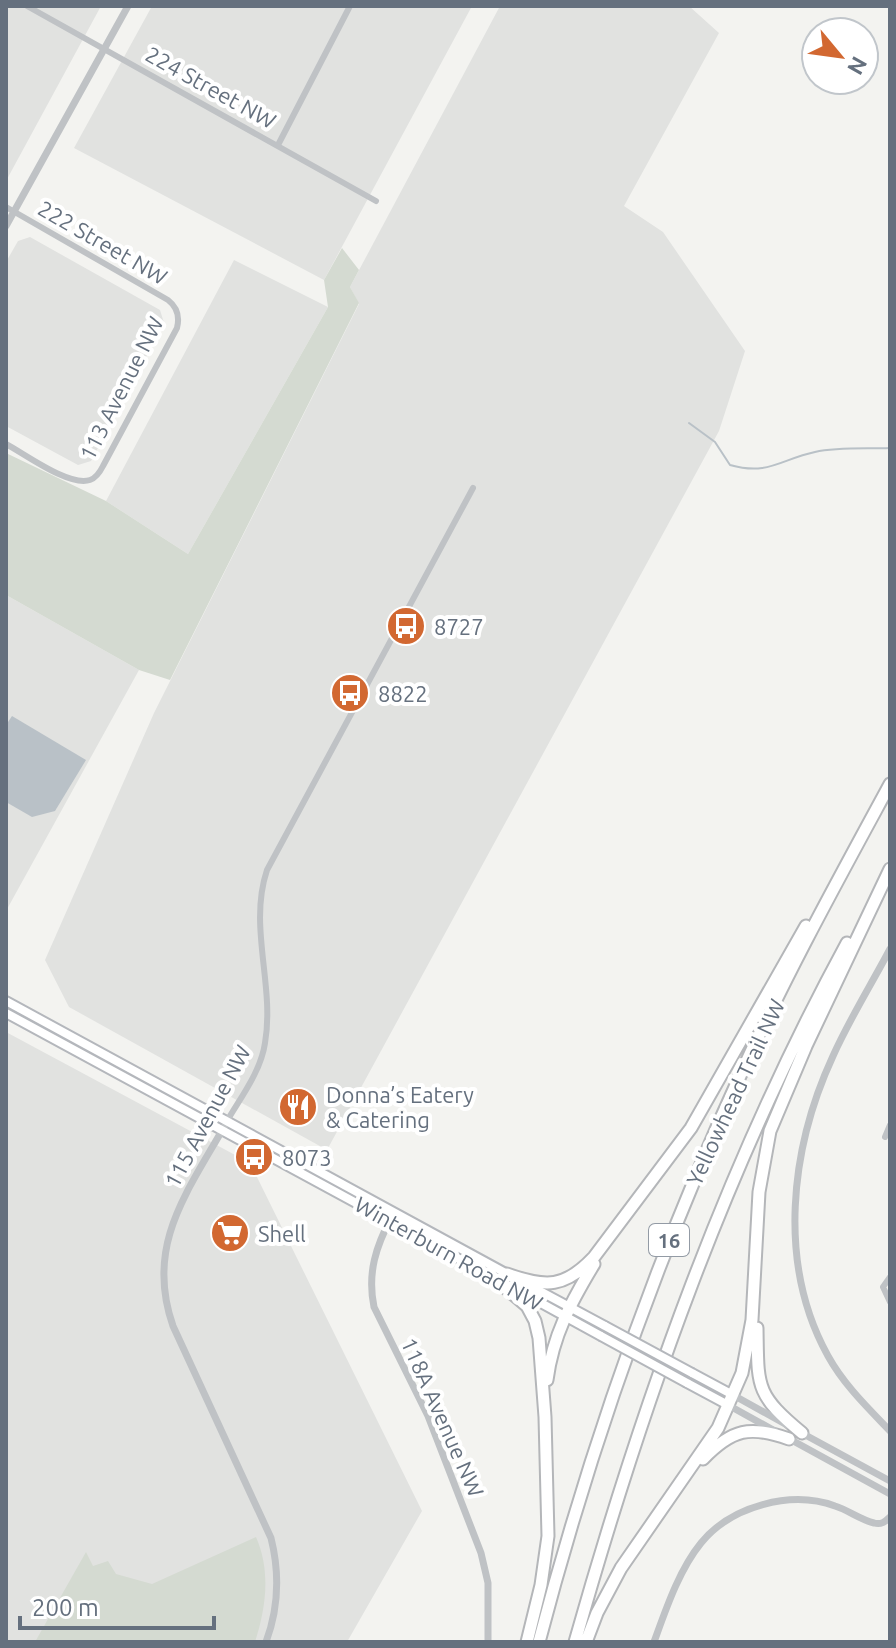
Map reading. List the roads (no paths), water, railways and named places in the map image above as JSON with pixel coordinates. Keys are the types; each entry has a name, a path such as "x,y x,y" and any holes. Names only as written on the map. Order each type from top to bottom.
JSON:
{"highway":[{"name":"Yellowhead Trail NW","path":"539,1642 599,1437 674,1227 741,1072 890,784"},
{"path":"507,1274 541,1284 569,1279 584,1268 691,1128 812,915 850,858"},
{"name":"Yellowhead Trail NW","path":"575,1642 629,1458 710,1237 800,1035 890,866"},
{"path":"586,1642 597,1613 621,1568 718,1428 731,1400 747,1354 755,1283 759,1192 770,1131 890,866"},
{"path":"545,1417 551,1356 566,1311 615,1230"},
{"path":"494,1278 527,1306 539,1338 545,1417 548,1536 541,1585 527,1642"},
{"path":"755,1283 760,1386 776,1411 802,1433"},
{"path":"681,1482 719,1442 736,1433 769,1431 789,1439"}],"main road":[{"name":"Winterburn Road NW","path":"6,1001 227,1121 494,1278 605,1326 692,1373 731,1400"},
{"name":"Winterburn Road NW","path":"6,1013 222,1131 507,1274 601,1336 687,1383 731,1400"}],"street":[{"name":"224 Street NW","path":"27,6 376,201"},
{"path":"6,226 128,6"},
{"path":"278,145 350,6"},
{"name":"222 Street NW","path":"6,207 168,300 178,313"},
{"name":"113 Avenue NW","path":"6,444 73,480 94,478 177,328 178,313"},
{"name":"115 Avenue NW","path":"266,1642 277,1599 276,1557 271,1538 173,1326 164,1293 164,1258 180,1204 262,1058 266,1041 266,986 258,912 260,891 267,870 473,488"},
{"path":"890,949 833,1056 815,1101 799,1161 796,1229 802,1287 818,1336 843,1378 890,1431"},
{"path":"885,1137 890,1125"},
{"name":"118A Avenue NW","path":"392,1216 373,1263 371,1292 374,1307 423,1404 481,1553 488,1583 488,1642"},
{"path":"890,1277 883,1287 890,1302"},
{"name":"Winterburn Road NW","path":"731,1400 802,1433 890,1481"},
{"name":"Winterburn Road NW","path":"731,1400 789,1439 890,1494"},
{"path":"654,1642 689,1560 702,1542 726,1520 760,1506 807,1500 835,1506 877,1524 890,1517"}],"waterway":[{"path":"689,423 715,442 730,465 743,468 765,468 824,450 890,448"}],"place":[{"name":"8727","path":"406,626"},
{"name":"8822","path":"350,693"},
{"name":"Donna’s Eatery & Catering","path":"298,1107"},
{"name":"8073","path":"254,1157"},
{"name":"Shell","path":"230,1233"}]}
